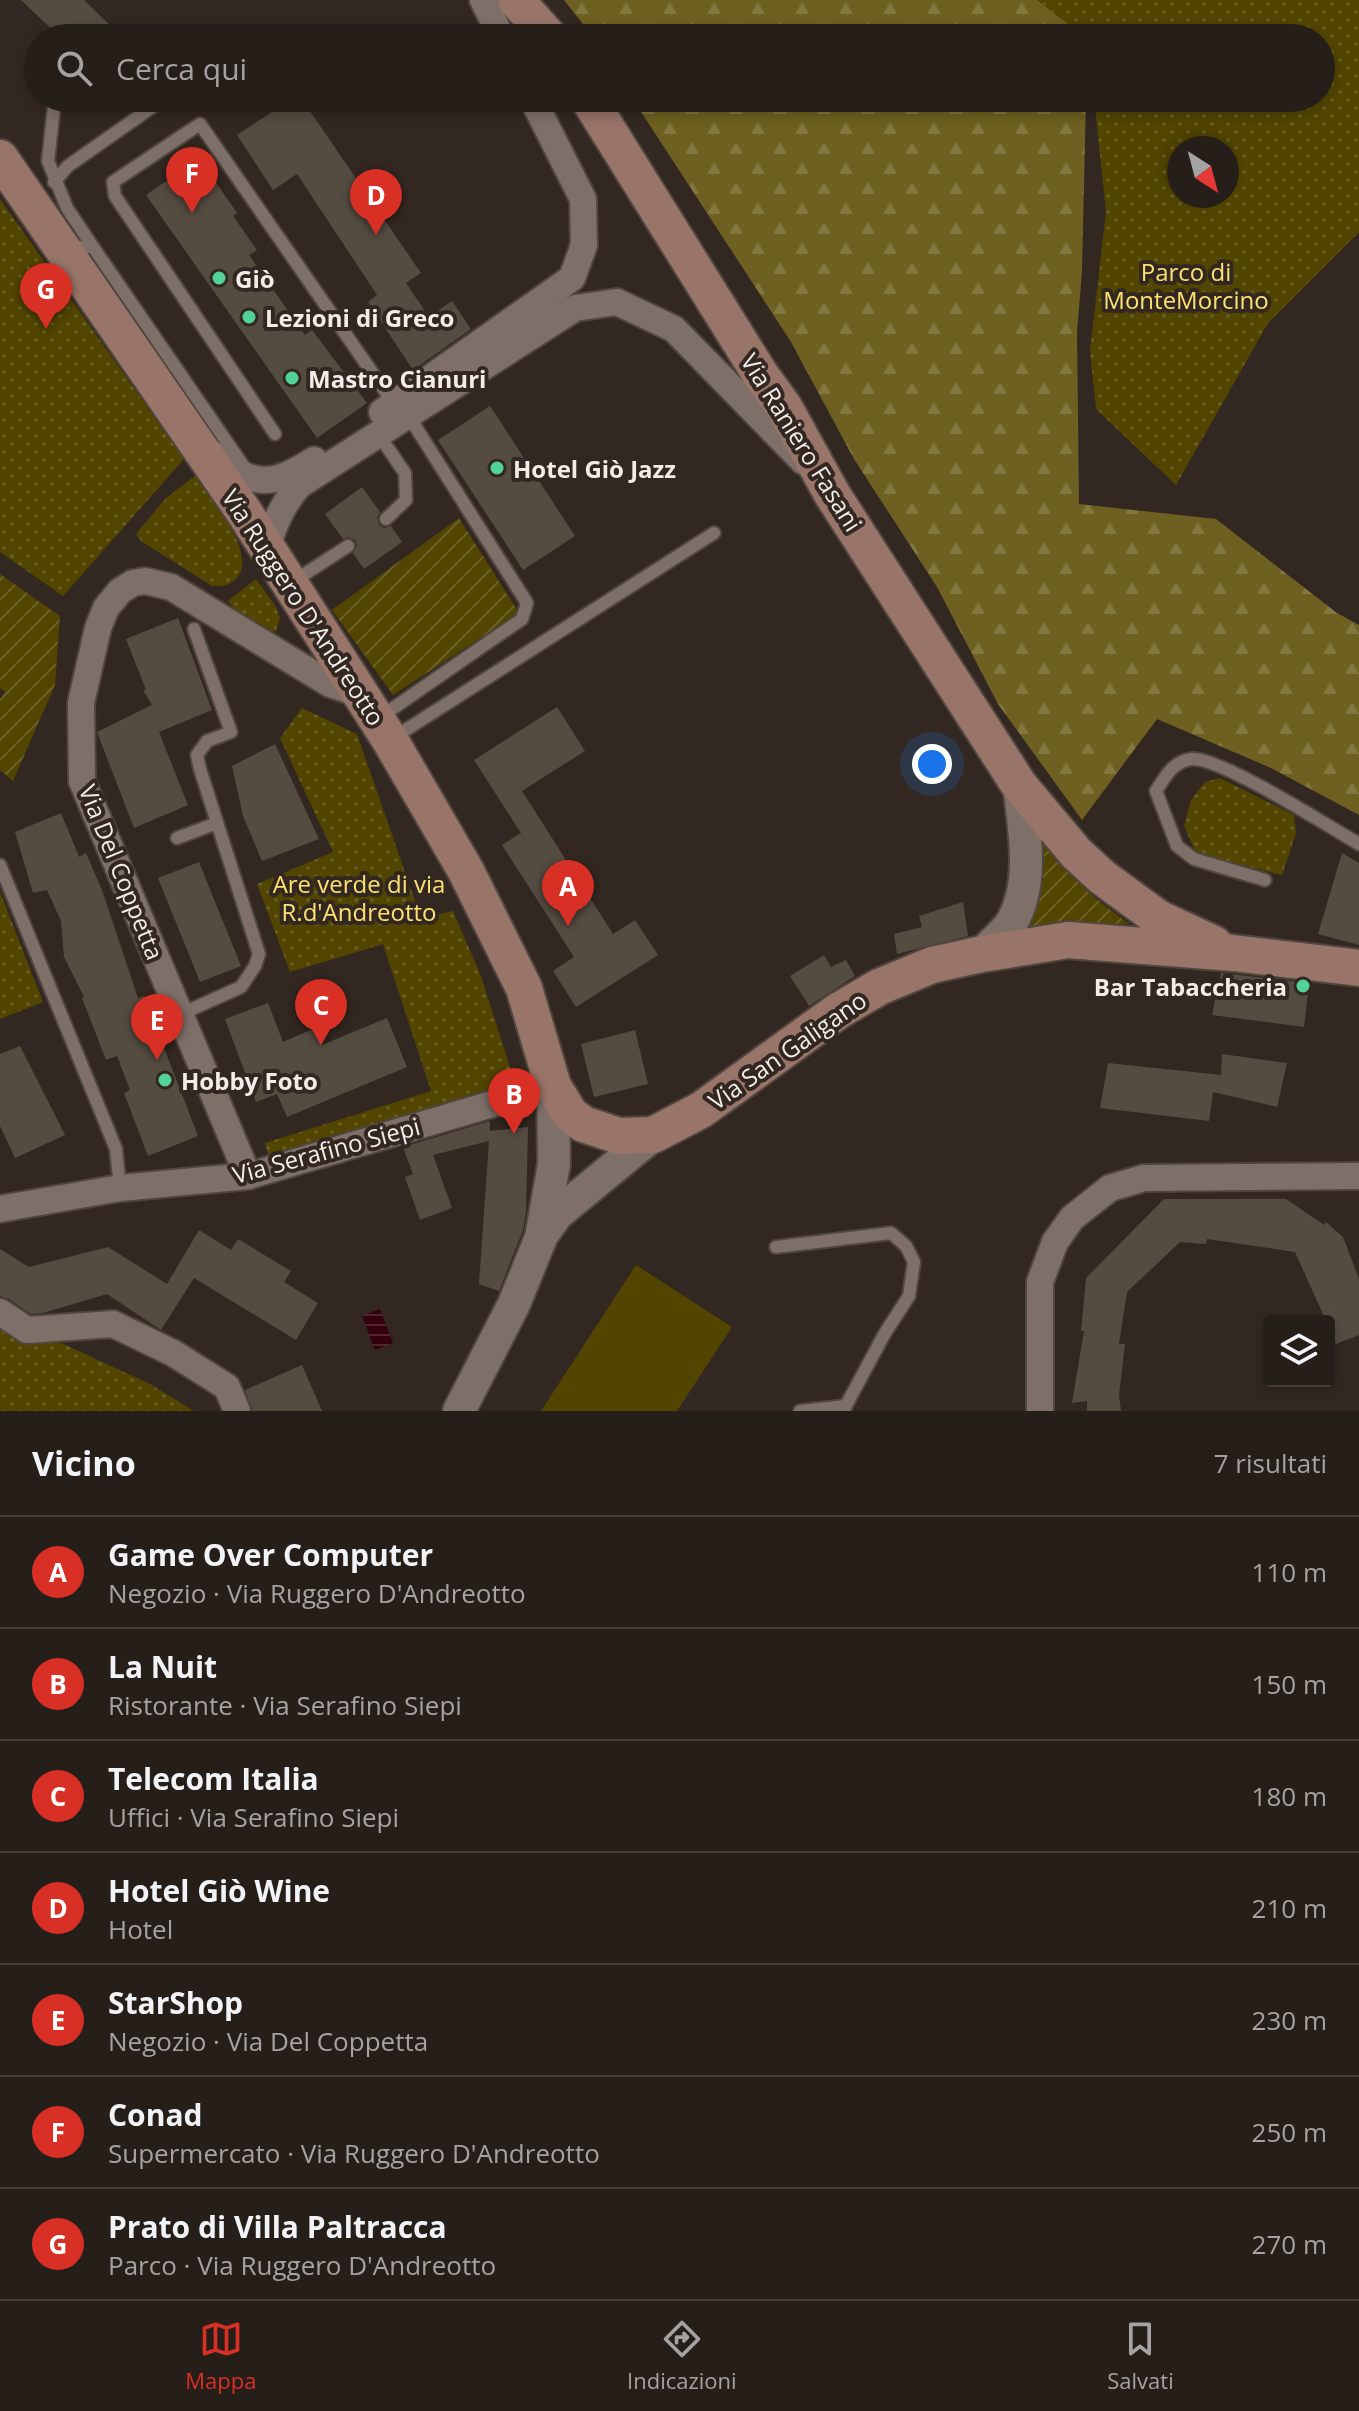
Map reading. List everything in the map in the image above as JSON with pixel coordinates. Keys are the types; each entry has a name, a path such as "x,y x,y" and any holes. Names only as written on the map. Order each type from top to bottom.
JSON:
{"main road":[{"path":"516,0 537,24"},
{"name":"Via Raniero Fasani","path":"597,112 760,374 784,407 832,494 1019,785 1076,853 1129,899 1158,918 1233,953"},
{"name":"Via Ruggero D'Andreotto","path":"0,158 76,247 195,441 376,718 466,871 524,988 553,1086 570,1114 583,1124 619,1136 653,1135"},
{"name":"Via San Galigano","path":"653,1135 701,1110 838,1011 879,987 932,965 1068,940 1233,953 1359,968"}],"street":[{"path":"483,0 495,24"},
{"path":"267,548 275,521 299,485 378,434 401,409 572,278 584,245 583,199 539,112"},
{"path":"195,441 234,471 252,479 272,481 575,308 617,302 674,329 832,494"},
{"name":"Via Del Coppetta","path":"248,1176 82,781 81,703 98,628 106,608 120,591 133,583 145,581 171,587 330,684 376,718"},
{"name":"Via Raniero Fasani","path":"982,954 1012,922 1025,881 1025,840 1019,785"},
{"name":"Via Serafino Siepi","path":"0,1209 120,1188 248,1176 553,1086"},
{"name":"Via Ruggero D'Andreotto","path":"542,1235 554,1164 553,1086"},
{"name":"Via San Galigano","path":"459,1411 514,1304 542,1235 557,1214 653,1135"},
{"path":"1040,1411 1040,1282 1055,1242 1072,1218 1110,1188 1144,1178 1359,1176"},
{"path":"0,1312 27,1330 113,1324 173,1353 227,1387 237,1411"}],"lane":[{"path":"53,112 48,161 67,208 76,247 252,479"},
{"path":"54,182 68,166 145,112"},
{"path":"275,434 115,196 113,182 200,124 401,409 527,603 522,619 376,718"},
{"path":"378,434 405,473 406,500 386,519"},
{"path":"376,718 714,533"},
{"path":"289,584 348,546"},
{"path":"181,1014 241,987 259,954 197,755 207,741 231,732 194,629"},
{"path":"1265,880 1194,859 1177,846 1156,791 1168,770 1191,759 1219,764 1359,844"},
{"path":"177,838 217,823"},
{"path":"0,865 116,1149 120,1188"},
{"path":"776,1247 891,1233 906,1246 914,1262 909,1296 844,1409 800,1411"}],"green space":[{"path":"564,0 1037,0 1068,24 583,24"},
{"name":"Parco di MonteMorcino","path":"1037,0 1359,0 1359,232 1268,323 1176,485 1096,409 1090,351 1106,212 1095,112 1335,112 1335,24 1068,24"},
{"path":"641,112 1086,112 1082,271 1077,332 1079,504 1216,519 1337,613 1359,625 1359,815 1271,768 1157,719 1082,820 998,704 937,587 854,459 791,342"},
{"path":"0,199 184,459 63,596 0,552"},
{"path":"196,475 230,527 242,557 241,570 235,580 224,586 212,586 141,541 136,534 166,498"},
{"path":"459,518 519,613 393,695 332,610"},
{"path":"0,574 60,616 55,685 13,781 0,770 0,699 5,692 0,688"},
{"path":"256,579 275,605 280,618 276,631 253,628 228,601"},
{"name":"Are verde di via R.d'Andreotto","path":"302,708 357,734 421,918 453,911 481,976 515,1083 269,1158 265,1143 431,1091 383,944 290,972 257,884 333,852 280,738"},
{"path":"1220,778 1294,815 1296,833 1282,875 1196,853 1184,826 1191,800 1205,782"},
{"path":"1033,825 1061,863 1090,894 1129,924 1062,923 1029,928 1037,880"},
{"path":"0,892 43,1002 0,1019"},
{"path":"636,1265 732,1327 677,1411 541,1411"},
{"path":"0,1329 28,1339 61,1343 150,1384 194,1411 0,1411"}],"shaded area":[{"path":"380,1309 393,1343 375,1350 362,1316"}],"building":[{"path":"21,0 84,0 109,24 46,24"},
{"path":"272,112 311,112 421,273 406,283 429,317 452,301 471,329 413,370 368,302 377,295 297,174 273,190 237,135"},
{"path":"199,158 237,213 233,216 257,250 249,255 305,335 312,330 367,403 317,438 146,195"},
{"path":"490,406 575,536 523,570 438,440"},
{"path":"362,487 380,512 377,517 379,525 384,528 391,526 402,542 364,569 353,553 357,546 355,540 348,537 343,539 325,514"},
{"path":"178,618 212,710 159,732 188,805 134,828 97,732 152,705 143,690 146,690 126,639"},
{"path":"557,707 585,751 522,791 613,934 635,920 658,955 576,1007 553,971 574,957 502,845 521,833 474,760"},
{"path":"275,744 319,839 262,861 243,816 232,766"},
{"path":"61,813 79,857 86,853 102,890 138,998 144,996 198,1136 148,1156 124,1093 130,1090 117,1056 106,1060 84,997 64,957 61,921 47,890 33,893 15,832"},
{"path":"1342,853 1359,863 1359,945 1318,934"},
{"path":"199,862 241,966 200,982 158,878"},
{"path":"963,902 968,936 897,954 894,934 922,927 919,916"},
{"path":"824,955 831,967 846,960 855,976 809,1006 790,976"},
{"path":"1221,973 1309,983 1304,1027 1212,1015"},
{"path":"268,1003 283,1042 315,1028 322,1045 387,1018 407,1067 287,1117 277,1094 256,1102 225,1019"},
{"path":"635,1030 648,1084 594,1097 581,1044"},
{"path":"20,1046 65,1135 15,1158 0,1126 0,1054"},
{"path":"1222,1054 1287,1063 1277,1107 1213,1092 1209,1121 1100,1108 1108,1063 1221,1075"},
{"path":"490,1121 490,1131 528,1127 523,1230 499,1291 479,1284 489,1141 433,1155 452,1208 420,1220 405,1177 413,1174 403,1147"},
{"path":"1164,1199 1286,1199 1324,1225 1326,1222 1343,1237 1359,1279 1359,1335 1336,1344 1335,1315 1323,1315 1295,1252 1207,1239 1206,1244 1180,1242 1127,1292 1119,1344 1125,1344 1119,1395 1121,1411 1087,1411 1087,1401 1072,1403 1084,1331 1081,1331 1086,1278"},
{"path":"199,1230 231,1250 238,1239 291,1271 284,1282 318,1303 296,1340 194,1278 161,1330 107,1294 31,1314 0,1296 0,1249 29,1267 108,1247 167,1284"},
{"path":"302,1365 322,1411 253,1411 245,1390"}],"place":[{"name":"Conad","path":"192,213"},
{"name":"Hotel Giò Wine","path":"376,235"},
{"name":"Giò","path":"219,278"},
{"name":"Lezioni di Greco","path":"249,317"},
{"name":"Prato di Villa Paltracca","path":"46,329"},
{"name":"Mastro Cianuri","path":"292,378"},
{"name":"Hotel Giò Jazz","path":"497,468"},
{"name":"Game Over Computer","path":"568,926"},
{"name":"Bar Tabaccheria","path":"1303,986"},
{"name":"Telecom Italia","path":"321,1045"},
{"name":"StarShop","path":"157,1060"},
{"name":"Hobby Foto","path":"165,1080"},
{"name":"La Nuit","path":"514,1134"}]}
